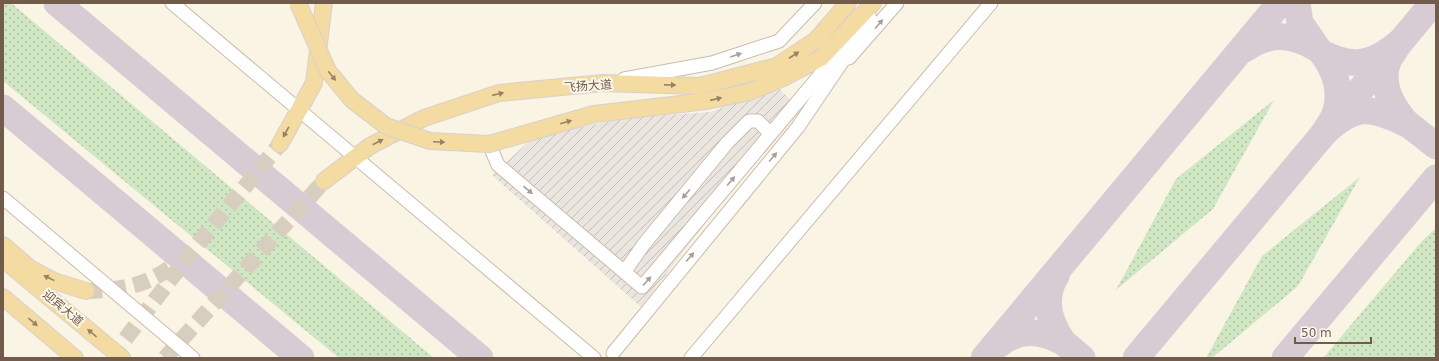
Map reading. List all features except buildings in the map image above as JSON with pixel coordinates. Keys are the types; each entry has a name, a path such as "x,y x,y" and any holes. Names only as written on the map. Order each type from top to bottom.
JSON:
{"main road":[{"path":"280,144 314,82 324,3"},
{"name":"飞扬大道","path":"324,181 370,146 424,118 499,93 602,83 700,86 777,66 816,40 848,3"},
{"path":"298,4 328,71 352,100 386,126 430,141 489,144 594,114 707,101 749,92 783,78 821,58 871,11"},
{"path":"3,245 31,269 54,281 86,291"},
{"name":"迎宾大道","path":"3,259 122,358"},
{"path":"3,297 75,358"}],"street":[{"path":"172,3 594,358"},
{"path":"602,83 712,63 779,41 815,3"},
{"path":"489,144 498,164 642,287 879,3"},
{"path":"835,74 897,3"},
{"path":"691,358 991,3"},
{"path":"613,352 798,127 835,74 871,11"},
{"path":"625,271 644,244 727,143 749,121 758,121 770,133"},
{"path":"3,198 193,358"}],"shaded area":[{"path":"778,87 795,105 641,307 492,175 533,138 622,118 710,112"}],"green space":[{"path":"3,3 11,3 434,358 339,358 3,81"},
{"path":"1274,100 1213,209 1116,290 1176,179"},
{"path":"1360,177 1298,286 1212,358 1206,358 1262,256"},
{"path":"1436,228 1436,358 1323,358 1422,241"}],"taxiway":[{"path":"57,3 480,358"},
{"path":"984,358 1280,3"},
{"path":"1245,49 1264,39 1273,37 1299,40 1318,49 1300,23 1297,3"},
{"path":"1136,358 1433,3"},
{"path":"1400,42 1388,61 1385,78 1388,95 1396,110 1407,124 1373,111 1363,111 1345,117 1324,133 1335,114 1338,103 1338,95 1336,80 1322,53 1344,61 1354,63 1363,62 1381,56 1400,42"},
{"path":"3,108 301,358"},
{"path":"1394,113 1436,146"},
{"path":"1285,358 1436,178"},
{"path":"998,345 1006,339 1022,333 1038,333 1063,342 1051,318 1048,301 1049,293 1056,276"},
{"path":"1063,342 1082,358"}],"tunnel":[{"path":"111,358 192,251 280,144"},
{"path":"165,358 324,181"},
{"path":"86,291 123,288 145,282 166,271 176,263"}]}
